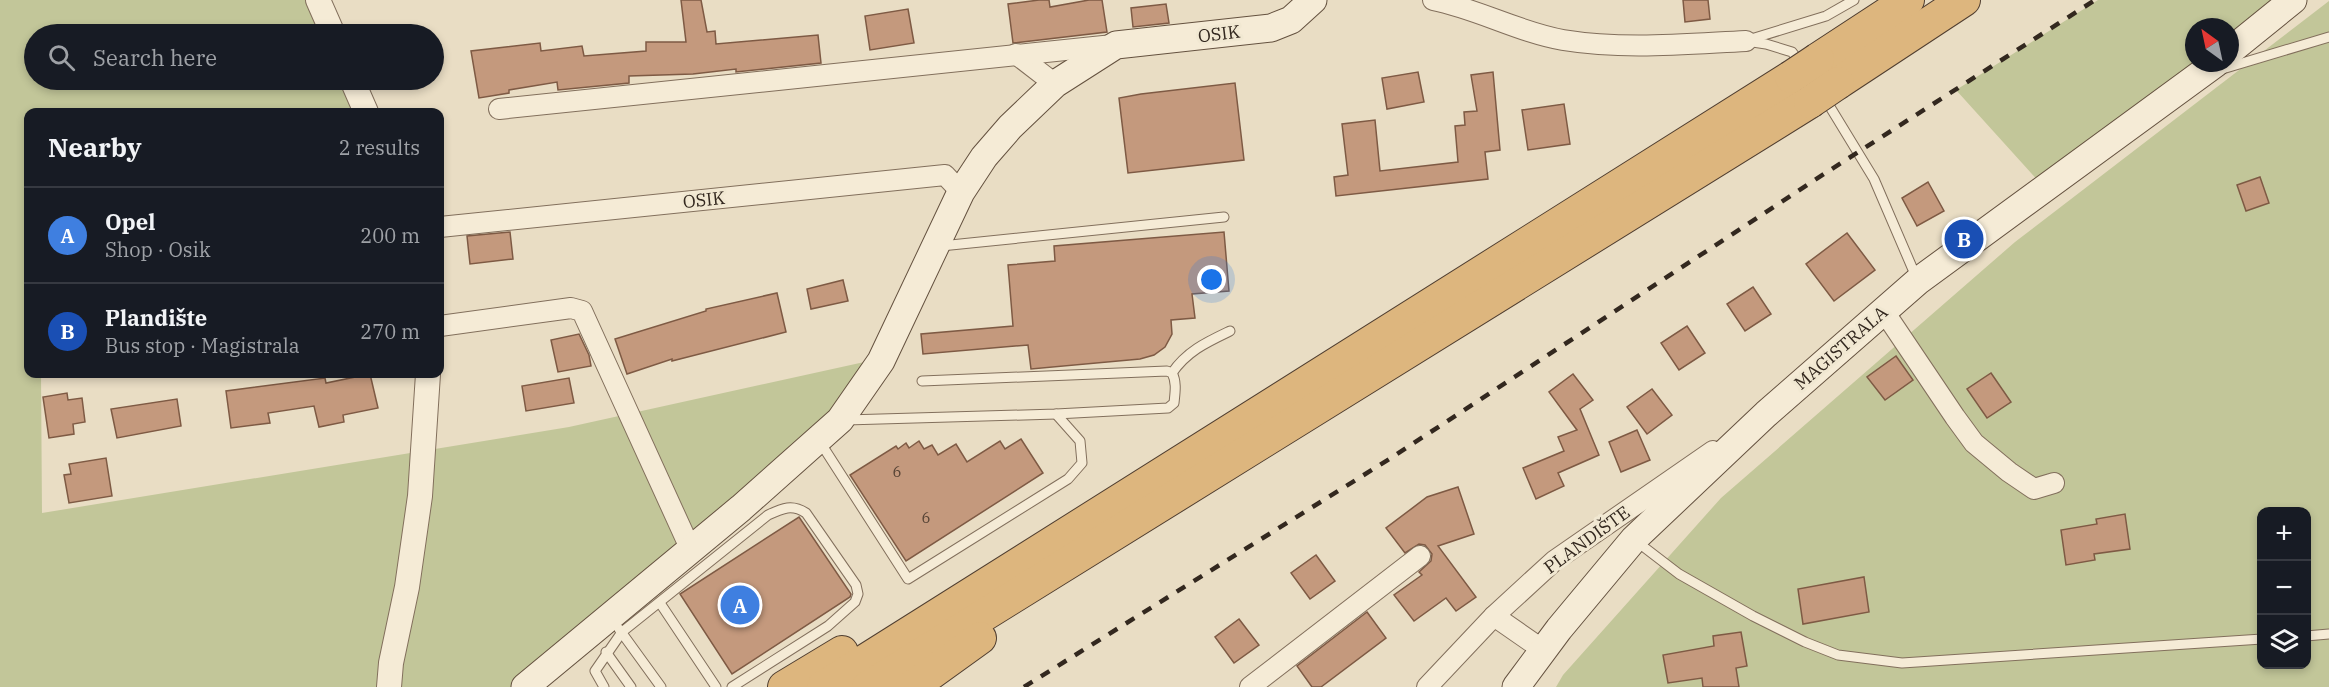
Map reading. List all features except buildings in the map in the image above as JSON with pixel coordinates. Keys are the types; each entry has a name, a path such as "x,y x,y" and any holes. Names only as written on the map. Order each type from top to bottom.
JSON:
{"highway":[{"path":"1814,81 1908,0"},
{"path":"868,687 1050,560 1814,81 1964,0"},
{"path":"784,687 930,601 1050,560"},
{"path":"823,687 1050,560"},
{"path":"912,687 974,643 1050,560"}],"main road":[{"name":"OSIK","path":"525,687 615,625 690,549 741,508 840,420 881,361 961,192 984,156 1010,127 1055,84 1116,45 1271,28 1291,20 1313,0"},
{"path":"2239,44 2293,0"},
{"name":"MAGISTRALA","path":"1516,687 1543,650 1634,539 1766,414 1918,281 2205,72"}],"street":[{"path":"318,0 329,24"},
{"path":"1433,0 1461,6 1562,40 1626,46 1746,41"},
{"name":"OSIK","path":"500,110 1116,45"},
{"path":"1016,54 1055,84"},
{"path":"356,90 364,108"},
{"name":"OSIK","path":"444,227 945,175 961,192"},
{"path":"444,325 571,308 582,311 690,549"},
{"path":"1883,310 1974,442 2009,472 2034,489 2054,483"},
{"path":"389,687 391,663 420,496 428,378"},
{"name":"PLANDIŠTE","path":"1427,687 1494,616 1554,561 1766,414"},
{"path":"1250,687 1420,556"},
{"path":"1494,616 1543,650"}],"lane":[{"path":"1746,41 1826,16 1854,0"},
{"path":"2239,61 2329,37"},
{"path":"1746,41 1792,52 1814,81 1874,179 1918,281"},
{"path":"936,246 1224,217"},
{"path":"840,420 1056,414 1168,408 1174,403 1175,390 1172,373 1181,360 1192,351 1230,331"},
{"path":"922,381 1167,370 1172,373"},
{"path":"819,440 908,579 1068,479 1082,463 1080,441 1056,414"},
{"path":"604,687 595,671 606,652 615,625 660,603 768,514 795,506 807,513 856,585 858,594 855,602 828,626 732,687"},
{"path":"1634,539 1679,574 1753,616 1805,642 1838,655 1902,663 2257,639"},
{"path":"660,603 716,687"},
{"path":"615,625 661,687"},
{"path":"2311,636 2329,634"},
{"path":"606,652 632,687"}],"green space":[{"path":"0,0 313,0 326,24 24,24 24,90 359,90 368,108 24,108 24,378 41,378 42,513 569,427 878,359 862,391 525,687 0,687"},
{"path":"2098,0 2273,0 2239,27 2239,18 2185,18 2185,70 2042,185 1956,90"},
{"path":"2329,1 2329,687 1556,687 1563,675 1721,498 2015,242"}],"railway":[{"path":"1024,687 1391,458 1824,174 2095,0"}],"place":[{"name":"Plandište","path":"1964,239"},
{"name":"Opel","path":"740,605"}]}
